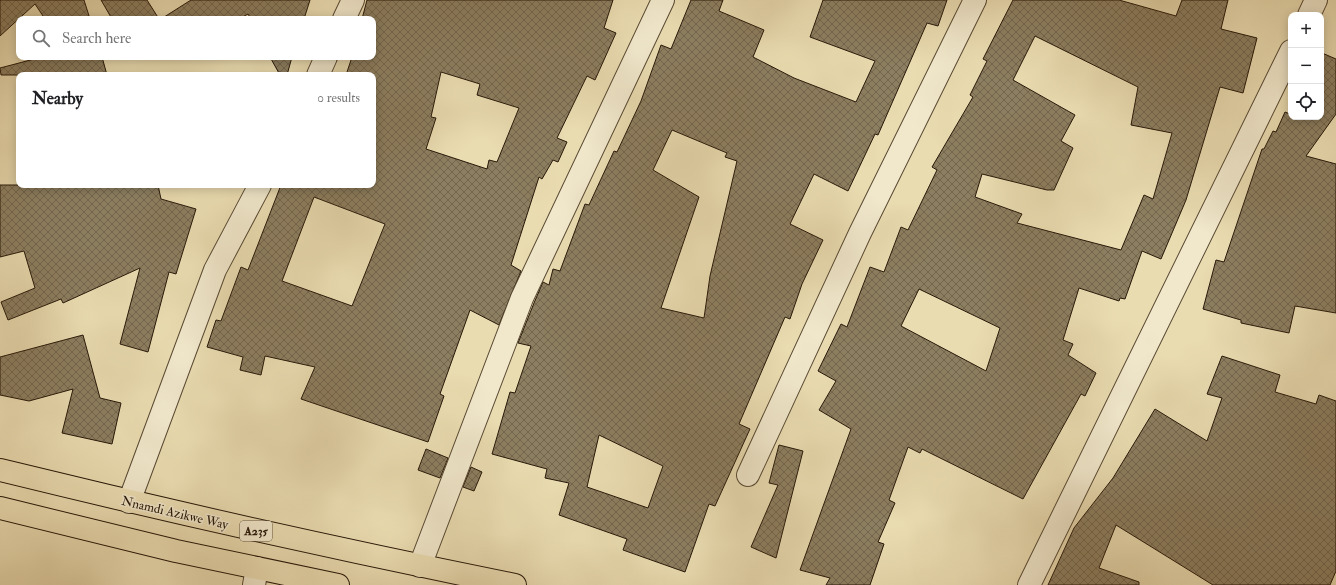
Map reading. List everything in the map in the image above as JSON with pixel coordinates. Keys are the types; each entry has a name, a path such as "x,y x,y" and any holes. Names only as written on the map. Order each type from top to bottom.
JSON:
{"highway":[{"name":"Nnamdi Azikwe Way","path":"0,470 129,502 420,566 514,585"},
{"path":"0,508 176,551 255,576 338,585"}],"street":[{"path":"345,16 353,0"},
{"path":"420,566 522,298 663,0"},
{"path":"748,475 860,233 975,0"},
{"path":"1310,12 1316,0"},
{"path":"1029,585 1288,57"},
{"path":"319,72 325,60"},
{"path":"129,502 214,270 258,188"}],"building":[{"path":"0,0 84,0 89,16 43,16 35,4 22,16 16,16 16,21 0,36"},
{"path":"101,0 147,0 157,16 110,16"},
{"path":"191,0 310,0 305,16 249,16 248,14 244,16 166,16"},
{"path":"367,0 613,0 604,28 616,33 595,80 587,76 557,138 567,142 558,162 553,160 542,179 539,177 511,265 521,271 499,325 470,310 440,394 444,396 428,442 301,399 315,367 265,356 261,375 240,370 243,357 207,347 216,320 221,321 241,267 248,270 280,188 376,188 376,72 347,72 351,60 376,60 376,16 363,16","holes":["441,72 480,84 477,95 519,108 497,162 489,160 487,169 426,149 436,118 431,117","314,197 385,224 352,306 282,281"]},
{"path":"691,0 723,0 719,11 764,30 753,57 794,78 856,102 875,61 810,37 823,0 947,0 938,26 927,23 878,135 875,134 848,191 814,174 790,224 823,240 802,284 790,319 785,317 739,424 750,429 715,506 709,504 685,572 623,550 627,539 559,515 569,483 545,478 547,469 492,454 510,392 515,393 531,346 518,343 543,282 549,285 553,269 560,271 585,204 589,205 614,151 617,152 641,101 661,45 671,49","holes":["672,130 727,153 725,157 737,161 710,276 704,318 661,308 699,197 653,170","599,435 663,466 648,508 587,487"]},
{"path":"1013,0 1119,0 1176,16 1182,0 1228,0 1221,29 1257,38 1243,93 1220,87 1186,200 1161,259 1142,251 1125,299 1120,298 1119,301 1079,288 1063,340 1073,344 1068,355 1096,373 1085,396 1081,394 1023,499 922,449 920,453 908,447 889,500 895,503 878,542 884,544 870,585 826,585 830,578 800,570 851,429 819,410 836,381 818,371 841,324 847,327 870,267 884,272 901,227 908,230 937,170 932,167 973,97 970,95 987,61 983,59","holes":["1035,36 1138,87 1131,125 1172,133 1153,199 1144,195 1121,250 1017,223 1022,214 975,197 982,174 1047,190 1054,190 1073,148 1061,141 1075,115 1013,80","919,289 1000,328 986,371 901,326"]},
{"path":"1324,54 1336,59 1336,114 1306,156 1336,164 1336,313 1295,306 1289,333 1241,323 1241,320 1203,309 1216,260 1224,262 1262,149 1264,149 1273,131 1276,132 1285,112 1288,113 1288,120 1324,120"},
{"path":"31,60 103,60 106,72 16,72 16,75 1,75 0,68"},
{"path":"272,60 291,60 288,72 278,72"},
{"path":"0,185 16,185 16,188 159,188 161,199 196,209 176,274 169,272 148,352 120,344 140,268 63,303 61,299 8,320 1,302 35,288 24,251 0,257"},
{"path":"83,335 100,398 121,403 112,444 62,433 73,389 29,401 0,395 0,357"},
{"path":"1222,356 1280,375 1275,392 1316,404 1319,395 1336,401 1336,571 1330,585 1213,585 1116,525 1099,568 1139,582 1139,585 1048,585 1074,528 1113,478 1155,409 1207,441 1222,398 1207,394"},
{"path":"779,445 803,451 776,558 751,547 778,485 769,483"},
{"path":"426,449 448,458 440,478 418,470"},
{"path":"471,467 482,472 474,491 463,487"}]}
